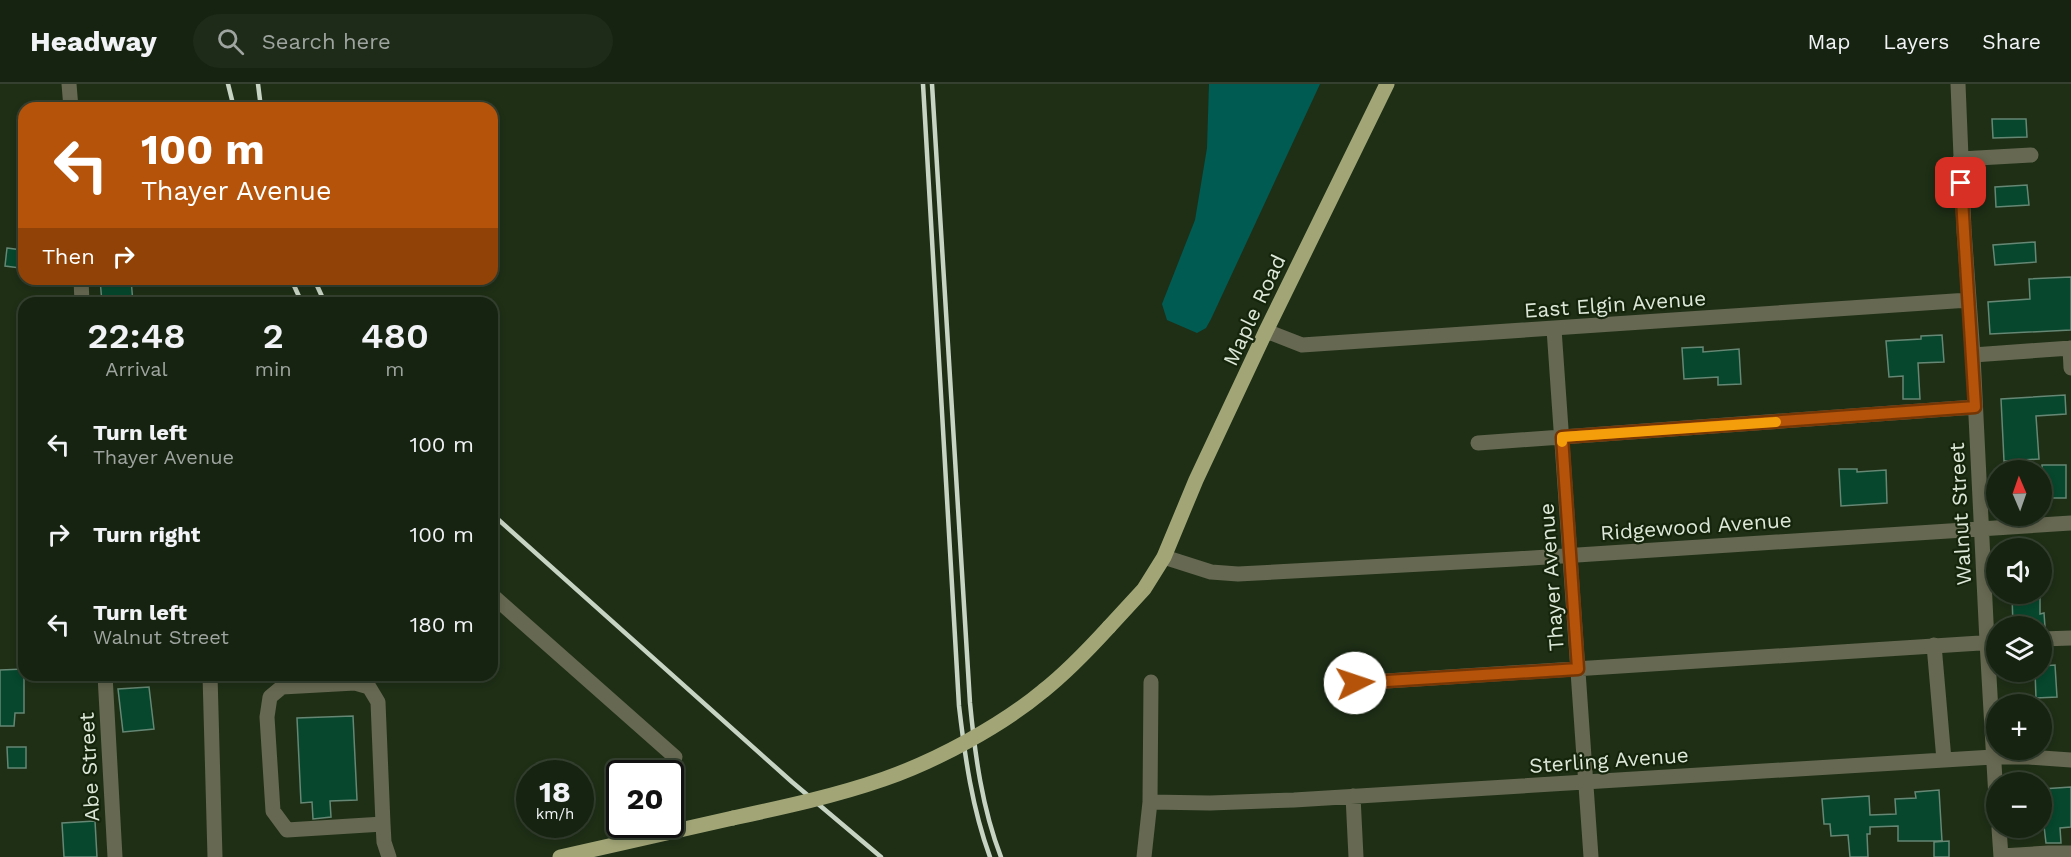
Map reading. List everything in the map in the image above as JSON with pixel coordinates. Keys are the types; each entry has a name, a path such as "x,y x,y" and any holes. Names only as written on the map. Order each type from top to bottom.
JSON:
{"main road":[{"name":"Maple Road","path":"560,857 822,798 885,779 941,755 997,724 1043,692 1083,655 1143,589 1164,557 1196,480 1266,331 1387,84"}],"street":[{"path":"69,84 70,102"},
{"name":"Walnut Street","path":"1958,84 1960,159 1982,528 1990,616"},
{"path":"1960,159 2031,155"},
{"name":"East Elgin Avenue","path":"1266,331 1302,345 1969,300"},
{"name":"Thayer Avenue","path":"1554,329 1591,857"},
{"path":"1973,355 2070,348 2071,368"},
{"path":"1478,443 1975,407"},
{"name":"Ridgewood Avenue","path":"1164,557 1211,572 1238,574 2071,523"},
{"path":"498,600 675,757"},
{"path":"2052,639 2071,638"},
{"path":"1355,683 1986,642"},
{"path":"1934,645 1944,760"},
{"name":"Abe Street","path":"105,681 116,857"},
{"path":"210,681 215,857"},
{"path":"1144,857 1150,802 1150,682"},
{"path":"383,824 287,830 273,811 267,717 270,697 282,687 355,683 369,687 378,702 384,842 389,857"},
{"name":"Sterling Avenue","path":"1150,802 1210,803 1353,796 1986,757"},
{"name":"Sterling Avenue","path":"2052,759 2071,760"},
{"path":"1353,796 1356,857"},
{"path":"2000,838 2001,857 2071,853"}],"water":[{"path":"1209,84 1320,84 1211,319 1206,328 1197,333 1167,320 1162,304 1195,220 1207,148"}],"building":[{"path":"1992,119 2026,119 2027,137 1993,138"},
{"path":"2027,185 2029,205 1996,207 1995,187"},
{"path":"2035,242 2036,262 1995,265 1993,245"},
{"path":"7,248 18,249 18,268 5,266"},
{"path":"2071,277 2071,330 1990,334 1988,302 2030,299 2029,279"},
{"path":"100,285 132,285 132,297 102,297"},
{"path":"1942,335 1944,362 1918,363 1920,399 1903,399 1903,376 1889,377 1886,341"},
{"path":"1703,347 1703,352 1739,349 1741,384 1718,385 1718,377 1684,379 1682,348"},
{"path":"2065,395 2066,414 2036,416 2039,459 2004,460 2001,399"},
{"path":"2052,465 2066,465 2066,498 2052,498"},
{"path":"1839,469 1857,469 1857,472 1886,470 1887,503 1841,506"},
{"path":"2012,604 2040,604 2040,614 2044,613 2044,616 2013,616"},
{"path":"2052,665 2055,665 2057,697 2052,697 2052,694 2036,694 2035,682 2052,682"},
{"path":"18,669 18,681 24,681 24,713 15,713 14,726 0,726 0,670"},
{"path":"149,687 154,729 123,732 118,689"},
{"path":"353,716 357,800 330,801 331,817 313,819 312,802 301,803 297,718"},
{"path":"7,747 26,747 26,768 8,768"},
{"path":"2071,787 2071,827 2060,828 2061,843 2046,843 2045,838 2052,838 2052,788"},
{"path":"1939,790 1942,841 1898,841 1898,826 1870,827 1870,834 1867,834 1868,857 1850,857 1848,835 1831,836 1830,824 1824,824 1822,799 1869,796 1870,815 1896,814 1895,799 1916,798 1915,792"},
{"path":"95,821 97,857 64,857 62,823"},
{"path":"1949,841 1949,857 1934,857 1934,842"}],"railway":[{"path":"228,84 232,102"},
{"path":"258,84 260,102"},
{"path":"923,84 959,706 974,801 990,857"},
{"path":"932,84 970,703 980,781 1001,857"},
{"path":"294,285 299,297"},
{"path":"317,285 322,297"},
{"path":"498,519 792,782 881,857"}],"slow traffic":[{"path":"1562,442 1562,437 1776,422"}],"route":[{"path":"1355,683 1578,669 1562,437 1975,407 1961,183"}]}
